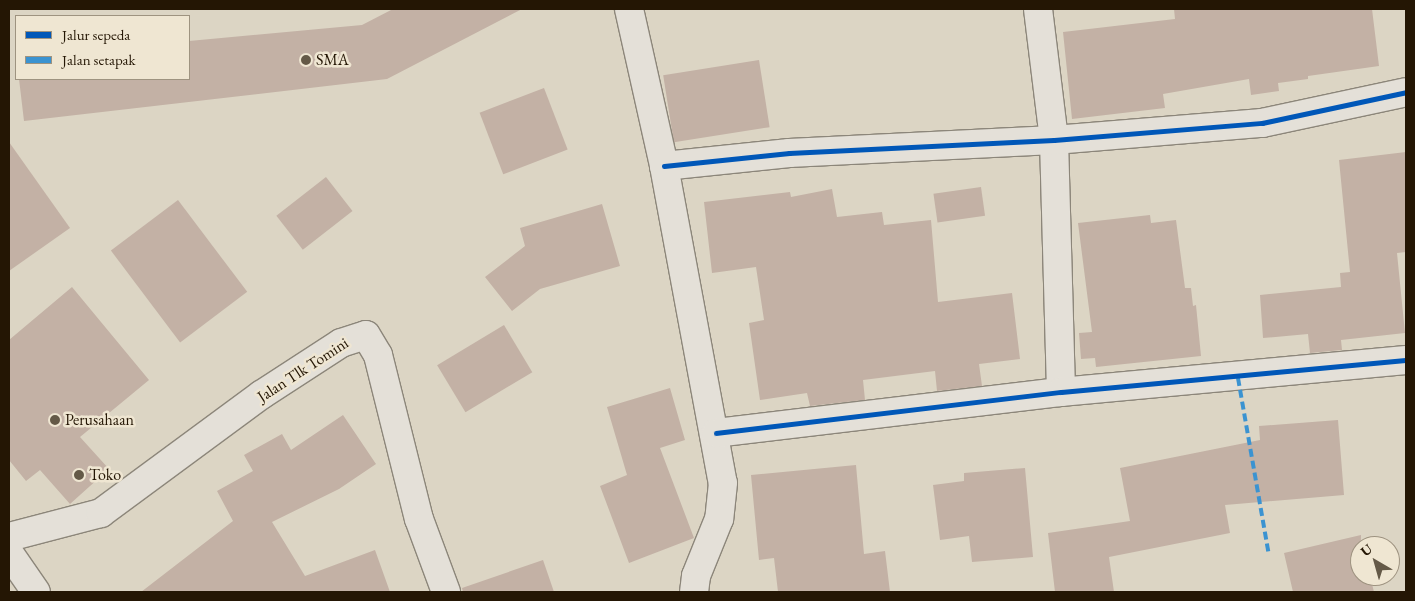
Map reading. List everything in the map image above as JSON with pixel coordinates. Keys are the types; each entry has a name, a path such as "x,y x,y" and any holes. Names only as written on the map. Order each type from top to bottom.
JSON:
{"street":[{"path":"629,9 664,166 716,433 723,483 719,519 696,576 694,592"},
{"path":"1038,9 1054,140 1061,392"},
{"path":"664,166 789,153 1054,140 1262,123 1406,92"},
{"name":"Jalan Tlk Tomini","path":"9,537 101,513 261,396 341,343 366,336 378,355 419,519 446,592"},
{"path":"716,433 1061,392 1406,360"},
{"path":"9,553 36,592"}],"building":[{"name":"SMA","path":"393,9 522,9 387,79 24,121 19,80 190,80 190,41 362,25"},
{"path":"1174,9 1372,9 1379,66 1308,76 1308,79 1278,83 1279,91 1251,95 1249,79 1163,94 1165,108 1072,119 1063,32 1175,19"},
{"path":"759,60 770,127 674,142 663,75"},
{"path":"544,88 568,150 503,174 480,113"},
{"path":"9,142 70,228 9,271"},
{"path":"1406,152 1406,252 1397,253 1405,333 1341,340 1342,350 1310,353 1308,334 1263,338 1260,295 1341,287 1340,273 1350,272 1339,160"},
{"path":"326,177 352,211 303,250 276,216"},
{"path":"981,187 985,216 938,222 933,194"},
{"path":"832,189 837,217 882,212 884,225 931,220 938,302 1012,293 1020,359 979,364 982,386 937,391 935,371 863,380 865,400 810,406 807,393 760,400 749,323 764,320 756,267 712,273 704,202 790,192 791,197"},
{"path":"178,200 247,292 180,342 111,251"},
{"path":"602,204 620,266 540,289 512,311 485,277 525,246 520,228"},
{"path":"1150,215 1151,223 1176,220 1185,288 1191,288 1193,306 1196,305 1201,356 1096,367 1095,358 1081,359 1079,333 1092,332 1078,223"},
{"name":"Perusahaan","path":"72,287 149,380 80,437 109,469 70,504 40,470 26,481 9,460 9,340"},
{"path":"504,325 532,372 465,412 437,365"},
{"path":"670,388 685,440 660,448 694,538 629,563 600,486 627,475 607,407"},
{"path":"343,415 376,464 339,489 272,522 305,576 375,550 390,592 141,592 233,521 217,491 253,471 244,455 282,434 291,450"},
{"path":"1338,420 1344,495 1225,505 1230,533 1109,557 1114,592 1055,592 1048,533 1130,521 1120,468 1260,440 1259,426"},
{"path":"856,465 864,554 885,551 890,592 778,592 774,558 759,560 751,475"},
{"path":"1025,468 1033,557 972,562 969,536 940,540 933,485 964,481 964,473"},
{"path":"1350,538 1350,586 1372,586 1374,592 1293,592 1284,553"},
{"path":"543,560 554,592 463,592 462,588"}],"marked path":[{"path":"1238,378 1269,555"}],"cycle path":[{"path":"664,166 789,153 1054,140 1262,123 1406,92"},
{"path":"716,433 1061,392 1406,360"}],"place":[{"name":"SMA","path":"306,60"},
{"name":"Perusahaan","path":"55,420"},
{"name":"Toko","path":"79,475"}]}
